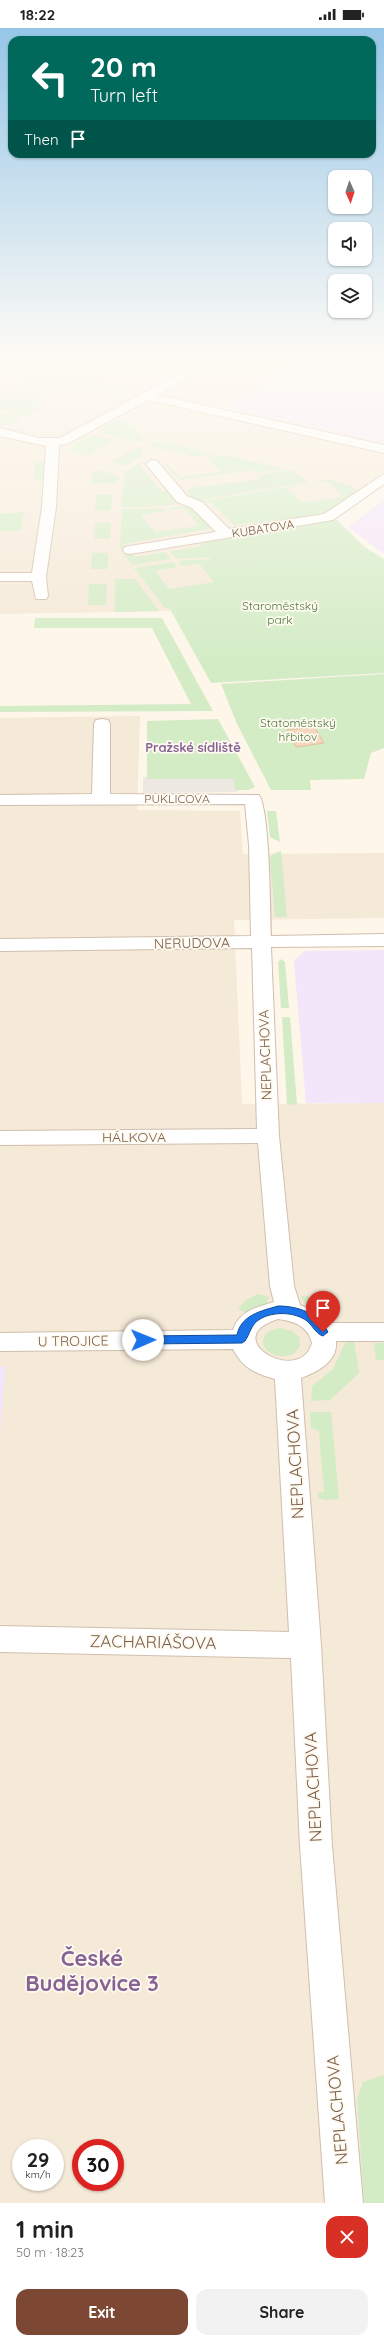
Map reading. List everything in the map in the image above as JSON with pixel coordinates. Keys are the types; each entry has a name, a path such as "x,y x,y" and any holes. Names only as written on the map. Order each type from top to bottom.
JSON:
{"street":[{"path":"41,596 39,577 49,507 52,460"},
{"path":"152,464 182,499 197,505 226,534"},
{"name":"KUBATOVA","path":"130,550 328,517 345,507 384,478"},
{"path":"0,577 39,577"},
{"path":"101,800 102,724"},
{"name":"PUKLICOVA","path":"0,800 252,799"},
{"name":"NEPLACHOVA","path":"252,799 258,845 268,1136 282,1286 289,1310"},
{"name":"NERUDOVA","path":"0,945 384,940"},
{"name":"HÁLKOVA","path":"0,1138 268,1136"},
{"path":"289,1310 311,1319 323,1332 323,1345 320,1355 312,1362 301,1368 288,1371 274,1370 261,1365 251,1358 244,1349 242,1339 243,1330 256,1316 266,1312 289,1310"},
{"path":"323,1332 384,1332"},
{"name":"U TROJICE","path":"0,1342 242,1339"},
{"name":"NEPLACHOVA","path":"288,1371 306,1646 316,1846 344,2203"},
{"name":"ZACHARIÁŠOVA","path":"0,1638 306,1646"}],"shaded area":[{"path":"0,460 384,460 384,485 336,519 203,541 221,582 161,593 171,611 0,614"},
{"path":"384,500 384,554 348,527"},
{"path":"140,716 137,810 240,811 243,854 384,853 384,918 234,920 242,1104 384,1103 384,2203 0,2203 0,718"},
{"path":"143,777 238,777 238,792 143,793"},
{"path":"384,950 384,1103 306,1103 294,961 305,951"},
{"path":"0,1366 6,1366 0,1434"}],"green space":[{"path":"47,460 44,479 33,481 35,463"},
{"path":"114,460 134,460 125,466 111,462"},
{"path":"210,460 248,460 285,469 256,473 253,470 180,480 163,464 167,464 180,477 221,472"},
{"path":"154,461 140,465 161,491 171,491 184,503 162,506 121,507 125,472 138,464"},
{"path":"97,470 119,476 118,483 91,483 92,473"},
{"path":"289,470 296,472 307,482 195,501 187,491 191,488 260,479 257,475"},
{"path":"328,479 351,486 358,491 330,511 319,515 234,525 210,502 199,502 310,483 287,488 302,503 343,497 327,481 312,482"},
{"path":"96,495 112,495 111,510 95,510"},
{"path":"190,506 213,528 123,544 135,557 165,552 171,559 132,565 120,548 122,509 161,509 165,511 141,515 155,532 199,526 184,508 172,510 169,508"},
{"path":"24,512 21,531 0,531 0,514"},
{"name":"Staroměstský park","path":"336,519 366,548 384,559 384,673 211,683 170,609 165,608 134,568 173,562 177,567 155,571 169,589 214,582 199,564 182,566 178,561 211,559 210,557 176,559 170,551 199,547 203,541 213,539"},
{"path":"95,523 111,523 110,539 94,539"},
{"path":"92,553 108,553 108,569 91,569"},
{"path":"115,579 135,579 159,611 115,612"},
{"path":"89,584 107,584 106,605 88,605"},
{"path":"35,618 162,618 213,711 0,712 0,706 191,704 152,628 34,628"},
{"name":"Statoměstský hřbitov","path":"384,674 384,748 371,753 364,779 310,780 311,790 271,790 237,724 221,684"},
{"path":"218,719 255,787 248,790 235,790 234,779 147,779 147,721"},
{"path":"267,811 276,811 280,842 270,837"},
{"path":"281,851 287,917 275,917 270,858 273,854"},
{"path":"281,959 285,962 289,1008 281,1008 278,962"},
{"path":"282,1017 290,1017 297,1104 287,1105"},
{"path":"258,1294 269,1297 266,1305 247,1313 238,1309 246,1300"},
{"path":"301,1296 320,1300 337,1310 336,1315 328,1320 319,1316 308,1308"},
{"path":"280,1328 292,1331 299,1337 300,1346 294,1354 284,1356 276,1355 269,1352 264,1347 263,1341 265,1336 270,1331"},
{"path":"354,1340 359,1373 330,1400 311,1401 312,1386 333,1369 346,1341"},
{"path":"374,1343 384,1343 384,1360 376,1360"},
{"path":"310,1412 331,1412 339,1499 324,1500 318,1497 318,1493 324,1492 319,1431 311,1428"},
{"path":"384,2075 384,2203 364,2203 357,2099 363,2082"}],"building":[{"path":"314,727 324,743 296,747 287,730"}],"district":[{"name":"Pražské sídliště","path":"193,747"},
{"name":"České Budějovice 3","path":"92,1970"}],"route":[{"path":"143,1340 242,1339 243,1330 256,1316 266,1312 278,1310 289,1310 301,1313 311,1319 323,1332"}]}
